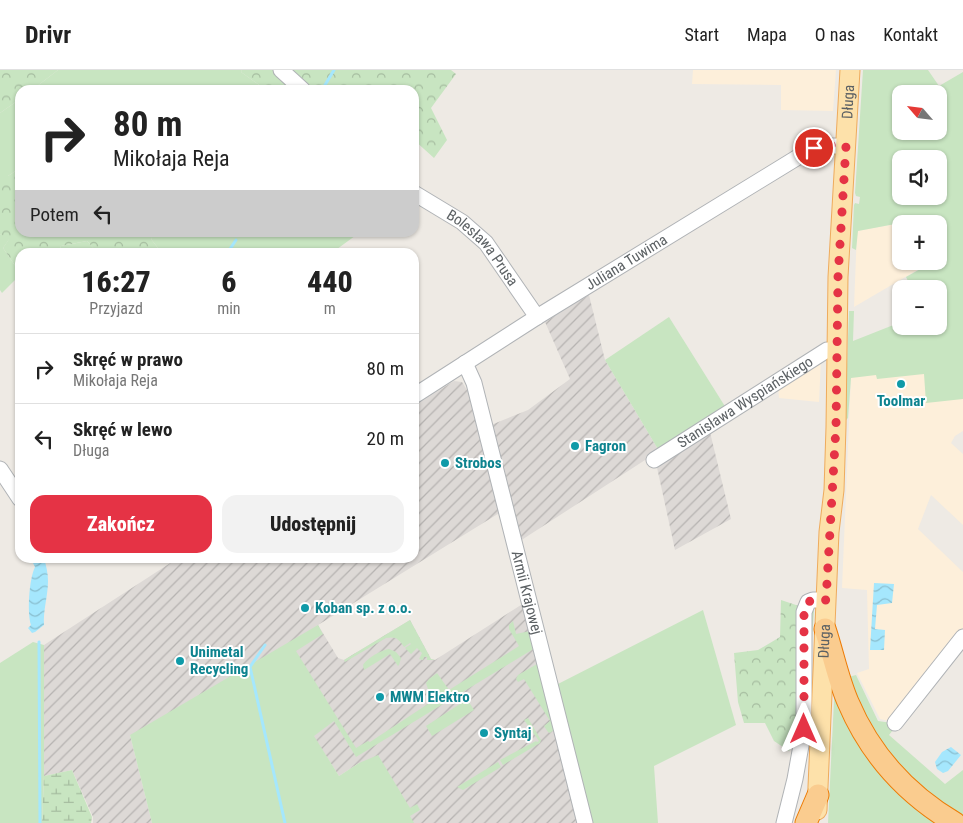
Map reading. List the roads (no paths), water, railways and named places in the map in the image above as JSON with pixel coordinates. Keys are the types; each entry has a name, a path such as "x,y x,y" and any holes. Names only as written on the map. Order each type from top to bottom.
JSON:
{"highway":[{"path":"825,629 847,700 870,744 902,784 919,799 955,823"},
{"path":"806,823 818,795"}],"main road":[{"name":"Długa","path":"817,823 826,600 836,427 838,277 850,70"}],"street":[{"path":"281,70 298,85"},
{"name":"Juliana Tuwima","path":"419,393 537,317 802,154 821,146 846,146"},
{"name":"Bolesława Prusa","path":"419,196 454,217 482,238 495,254 537,317"},
{"name":"Stanisława Wyspiańskiego","path":"654,460 826,350 837,350"},
{"name":"Armii Krajowej","path":"465,363 474,384 585,823"},
{"path":"0,469 15,492"},
{"path":"784,823 795,779 804,729 804,612 808,602 826,600"},
{"path":"895,723 963,637"}],"water":[{"path":"33,563 45,563 48,587 44,625 32,633 28,628 31,625 29,596 35,567"},
{"path":"874,583 894,584 892,603 877,605 875,629 885,630 884,650 870,650"},
{"path":"951,747 961,755 948,771 943,773 937,769 935,762 942,752"}],"waterway":[{"path":"325,85 334,70"},
{"path":"231,248 236,240"},
{"path":"39,642 40,823"},
{"path":"265,645 250,667 285,823"}],"place":[{"name":"Toolmar","path":"901,384"},
{"name":"Fagron","path":"575,446"},
{"name":"Strobos","path":"445,463"},
{"name":"Koban sp. z o.o.","path":"305,608"},
{"name":"Unimetal Recycling","path":"180,661"},
{"name":"MWM Elektro","path":"380,697"},
{"name":"Syntaj","path":"484,733"}]}
